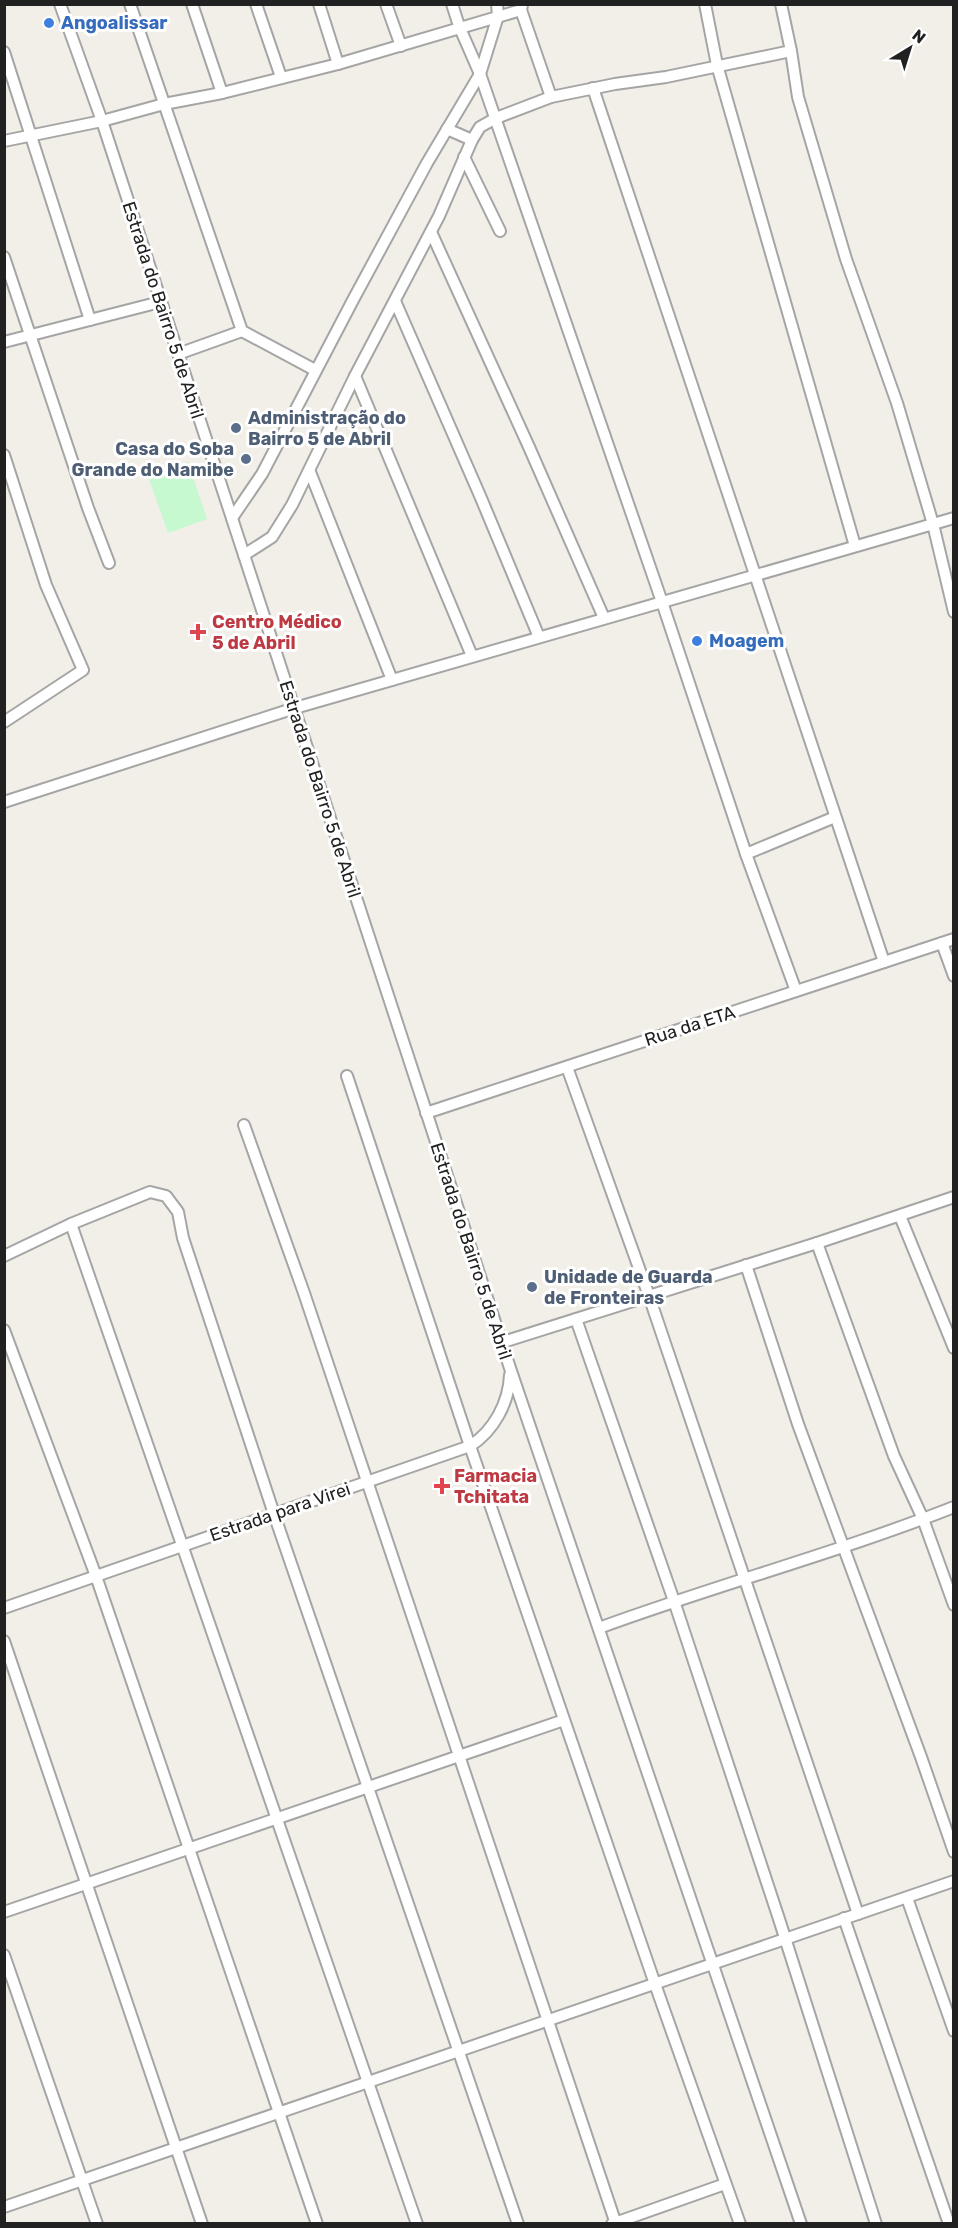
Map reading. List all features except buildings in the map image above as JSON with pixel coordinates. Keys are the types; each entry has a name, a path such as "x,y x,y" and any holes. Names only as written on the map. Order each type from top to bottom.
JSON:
{"street":[{"name":"Estrada do Bairro 5 de Abril","path":"60,4 102,121 510,1368 801,2223"},
{"path":"130,4 242,332 315,370"},
{"path":"192,4 222,93"},
{"path":"256,4 281,78"},
{"path":"319,4 338,64"},
{"path":"386,4 400,46"},
{"path":"452,4 496,118 746,854 796,991"},
{"path":"705,4 717,65 855,546"},
{"path":"781,4 798,98 846,259 897,403 933,524 954,612"},
{"path":"4,141 102,121 164,104 222,93 338,64 459,27 498,10 522,7 551,97"},
{"path":"232,518 262,474 315,370 447,129 480,74 498,10"},
{"path":"4,51 33,135 90,320"},
{"path":"244,555 272,537 310,472 355,376 431,232 464,157 480,127 496,118 551,97 592,88 666,77 791,51"},
{"path":"592,88 884,962"},
{"path":"447,129 472,140"},
{"path":"464,157 500,231"},
{"path":"431,232 604,618"},
{"path":"4,257 88,508 109,563"},
{"path":"395,301 539,637"},
{"path":"4,342 160,302"},
{"path":"178,354 242,332"},
{"path":"355,376 472,656"},
{"path":"4,455 46,585 83,670 4,722"},
{"path":"310,472 392,680"},
{"path":"4,802 295,708 954,518"},
{"path":"746,854 835,817"},
{"name":"Rua da ETA","path":"426,1113 954,939"},
{"path":"942,943 954,976"},
{"path":"567,1067 649,1296 858,1914"},
{"path":"347,1076 470,1446 655,1984 740,2223"},
{"path":"244,1125 368,1482 615,2223 725,2184"},
{"path":"4,1256 71,1224 150,1192 166,1196 178,1212 183,1238 274,1514 518,2223"},
{"path":"503,1342 817,1243 954,1197"},
{"path":"900,1216 954,1348"},
{"path":"71,1224 417,2223"},
{"path":"817,1243 894,1456 923,1519 954,1605"},
{"path":"746,1265 798,1424 954,1852"},
{"path":"576,1319 674,1601 786,1939 876,2223"},
{"path":"4,1330 96,1576 317,2223"},
{"name":"Estrada para Virei","path":"4,1608 470,1446 480,1440 494,1422 509,1388 510,1368"},
{"path":"599,1628 954,1507"},
{"path":"4,1641 202,2223"},
{"path":"4,1912 564,1720"},
{"path":"4,2207 954,1881"},
{"path":"907,1898 954,2031"},
{"path":"844,1918 949,2223"},
{"path":"4,1955 97,2223"}],"green space":[{"path":"188,462 207,519 168,533 148,476"}],"place":[{"name":"Angoalissar","path":"49,23"},
{"name":"Administração do Bairro 5 de Abril","path":"236,428"},
{"name":"Casa do Soba Grande do Namibe","path":"246,459"},
{"name":"Centro Médico 5 de Abril","path":"198,632"},
{"name":"Moagem","path":"697,641"},
{"name":"Unidade de Guarda de Fronteiras","path":"532,1287"},
{"name":"Farmacia Tchitata","path":"442,1486"}]}
